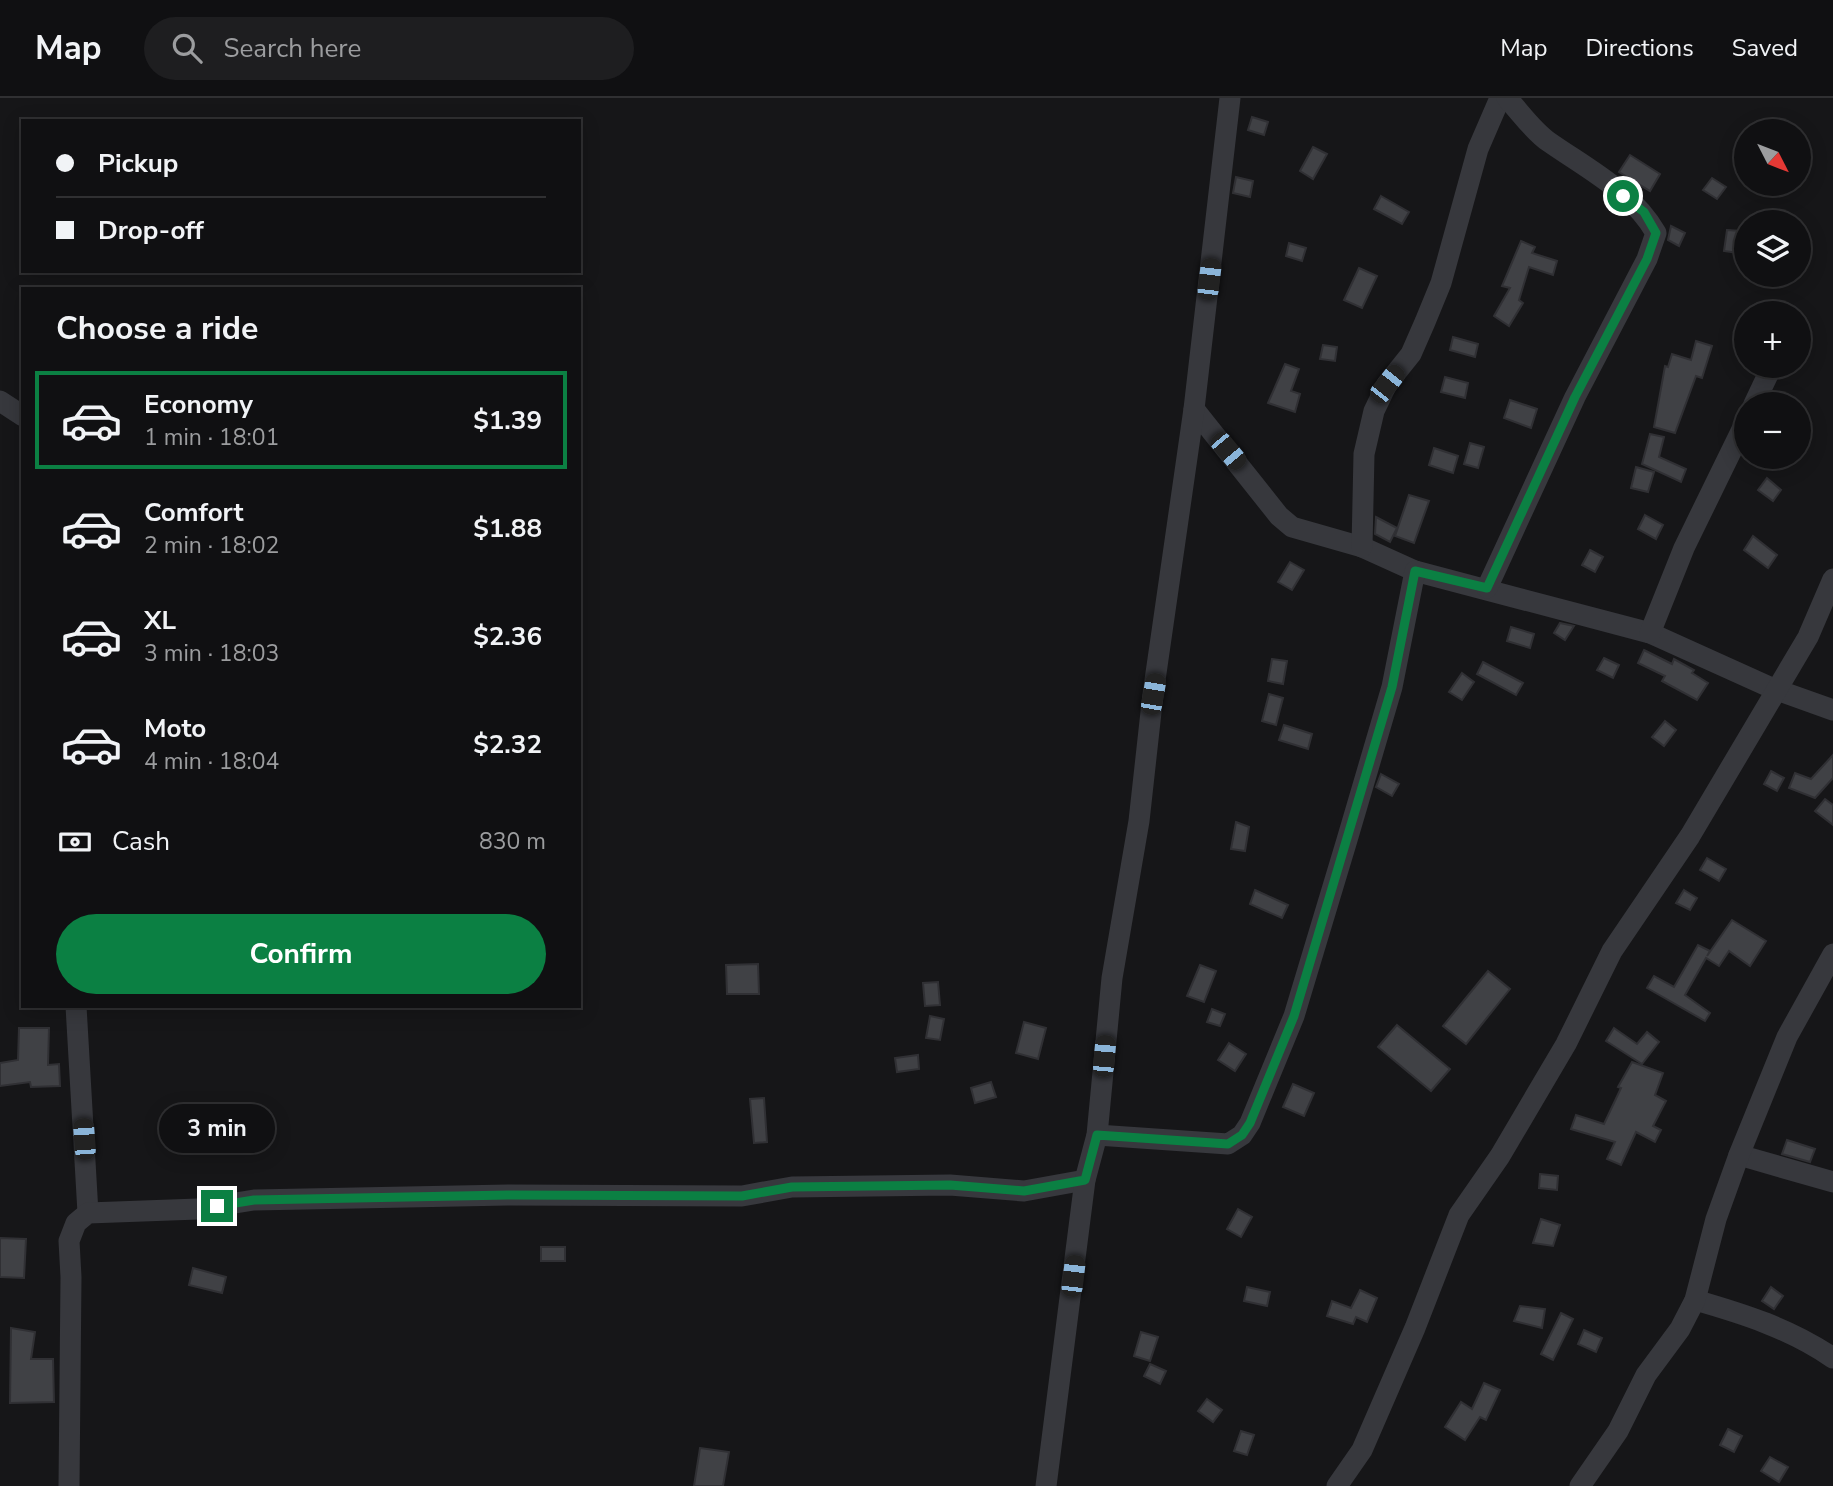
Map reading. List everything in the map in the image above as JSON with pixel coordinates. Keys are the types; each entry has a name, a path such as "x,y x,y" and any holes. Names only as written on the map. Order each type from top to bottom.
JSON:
{"street":[{"path":"1046,1486 1085,1180 1097,1135 1112,978 1139,821 1153,694 1194,409 1230,98"},
{"path":"1362,547 1364,454 1374,411 1387,384 1411,354 1431,309 1441,283 1479,149 1500,98"},
{"path":"1487,588 1575,397 1647,259 1656,233 1644,212 1566,151 1547,141 1507,98"},
{"path":"0,401 21,415"},
{"path":"1194,409 1263,492 1279,516 1292,527 1362,547 1415,571 1650,632 1774,689 1833,710"},
{"path":"1650,632 1684,548 1734,446"},
{"path":"1097,1135 1228,1144 1242,1135 1250,1123 1294,1016 1343,853 1392,687 1415,571"},
{"path":"1337,1486 1362,1450 1415,1328 1459,1215 1500,1156 1566,1044 1612,951 1690,836 1774,689 1808,637 1833,579"},
{"path":"1580,1486 1618,1431 1646,1375 1680,1329 1695,1300 1716,1219 1739,1155 1787,1037 1833,954"},
{"path":"76,1008 88,1213"},
{"path":"1739,1155 1833,1182"},
{"path":"69,1486 69,1241 76,1223 88,1213 198,1209 254,1200 508,1195 742,1196 792,1187 950,1185 1024,1191 1085,1180"},
{"path":"1695,1300 1745,1315 1805,1339 1833,1358"}],"building":[{"path":"1252,117 1268,122 1264,135 1248,130"},
{"path":"1313,147 1327,154 1313,179 1300,171"},
{"path":"1630,155 1660,174 1650,191 1619,172"},
{"path":"1236,177 1253,181 1250,197 1233,193"},
{"path":"1712,178 1726,187 1717,199 1703,190"},
{"path":"1381,196 1409,212 1402,224 1374,209"},
{"path":"1671,226 1685,233 1679,246 1668,240"},
{"path":"1727,230 1734,230 1734,252 1724,251"},
{"path":"1521,241 1535,247 1532,253 1557,261 1553,275 1529,267 1519,300 1523,303 1509,326 1494,316 1510,288 1502,286"},
{"path":"1289,243 1306,248 1302,261 1286,256"},
{"path":"1359,268 1377,276 1362,308 1344,300"},
{"path":"1453,337 1478,344 1475,357 1450,350"},
{"path":"1696,341 1712,346 1702,378 1696,376 1675,433 1654,427 1665,366 1668,367 1672,354 1691,360"},
{"path":"1323,345 1337,347 1335,361 1320,359"},
{"path":"1285,364 1299,369 1291,391 1300,394 1295,412 1268,403"},
{"path":"1445,377 1468,383 1465,398 1441,392"},
{"path":"1510,400 1537,409 1531,428 1504,418"},
{"path":"1650,434 1664,437 1659,457 1686,469 1681,482 1642,464"},
{"path":"1470,443 1484,447 1478,468 1464,464"},
{"path":"1434,448 1458,456 1453,473 1429,465"},
{"path":"1636,467 1654,472 1648,492 1631,488"},
{"path":"1767,478 1781,490 1773,501 1758,490"},
{"path":"1409,495 1429,501 1414,543 1395,536"},
{"path":"1645,515 1663,525 1656,539 1638,529"},
{"path":"1376,517 1397,528 1390,542 1375,534"},
{"path":"1753,536 1777,555 1768,568 1744,550"},
{"path":"1590,550 1603,557 1595,572 1582,565"},
{"path":"1290,562 1304,570 1292,590 1278,582"},
{"path":"1560,623 1574,626 1565,640 1554,633"},
{"path":"1511,627 1534,634 1530,648 1507,641"},
{"path":"1644,650 1672,664 1674,659 1694,670 1692,673 1708,683 1697,700 1662,681 1665,676 1638,663"},
{"path":"1604,658 1619,665 1613,678 1597,670"},
{"path":"1272,659 1287,661 1283,684 1268,681"},
{"path":"1483,662 1523,683 1516,695 1477,674"},
{"path":"1462,673 1474,682 1462,700 1449,692"},
{"path":"1269,694 1283,698 1276,725 1262,721"},
{"path":"1665,721 1676,730 1664,746 1652,737"},
{"path":"1284,725 1312,734 1308,749 1279,740"},
{"path":"1833,755 1833,778 1815,798 1789,788 1795,773 1811,779"},
{"path":"1771,771 1784,778 1777,791 1764,784"},
{"path":"1381,774 1399,784 1392,796 1376,787"},
{"path":"1825,799 1833,805 1833,825 1815,811"},
{"path":"1236,822 1249,827 1245,851 1231,849"},
{"path":"1707,858 1726,869 1719,881 1700,870"},
{"path":"1255,890 1288,905 1282,918 1250,904"},
{"path":"1684,890 1697,898 1690,910 1676,903"},
{"path":"1732,920 1766,941 1750,966 1729,951 1719,966 1706,958 1685,995 1710,1013 1705,1021 1647,988 1654,976 1674,987 1698,945 1710,951 1707,956"},
{"path":"758,964 759,994 727,994 726,965"},
{"path":"1200,965 1216,971 1204,1002 1187,996"},
{"path":"1488,971 1510,989 1466,1044 1443,1026"},
{"path":"938,982 940,1005 925,1006 923,983"},
{"path":"1212,1009 1225,1014 1220,1026 1207,1022"},
{"path":"930,1016 944,1019 940,1040 926,1038"},
{"path":"1024,1022 1046,1028 1038,1059 1016,1053"},
{"path":"1397,1025 1450,1069 1431,1091 1378,1047"},
{"path":"19,1028 49,1028 48,1065 59,1064 60,1086 31,1087 30,1082 0,1086 0,1063 18,1060"},
{"path":"1614,1028 1637,1044 1647,1032 1659,1042 1642,1064 1606,1041"},
{"path":"1229,1043 1246,1054 1235,1071 1218,1060"},
{"path":"918,1055 919,1069 897,1072 895,1058"},
{"path":"1632,1062 1663,1073 1655,1095 1666,1101 1653,1126 1661,1130 1655,1142 1636,1132 1621,1165 1607,1159 1615,1142 1571,1129 1576,1115 1604,1124 1621,1088 1618,1087"},
{"path":"991,1082 996,1097 975,1103 971,1088"},
{"path":"1293,1084 1314,1093 1304,1116 1283,1107"},
{"path":"764,1098 767,1142 754,1143 750,1099"},
{"path":"1787,1140 1815,1149 1810,1162 1782,1154"},
{"path":"1540,1174 1558,1176 1557,1190 1539,1188"},
{"path":"1238,1209 1252,1217 1241,1237 1227,1229"},
{"path":"1541,1219 1560,1225 1553,1246 1533,1243"},
{"path":"0,1238 26,1239 24,1278 0,1277"},
{"path":"541,1247 565,1247 565,1261 541,1261"},
{"path":"193,1268 226,1277 222,1293 189,1285"},
{"path":"1247,1287 1270,1292 1267,1306 1244,1301"},
{"path":"1771,1287 1783,1296 1774,1309 1762,1301"},
{"path":"1360,1290 1377,1298 1367,1322 1356,1317 1353,1324 1327,1316 1332,1301 1351,1308"},
{"path":"1520,1306 1545,1309 1542,1328 1514,1321"},
{"path":"1561,1313 1573,1319 1553,1360 1541,1354"},
{"path":"11,1328 35,1332 31,1359 53,1359 54,1402 10,1403"},
{"path":"1584,1330 1602,1338 1596,1352 1578,1344"},
{"path":"1141,1332 1158,1337 1150,1361 1134,1356"},
{"path":"1150,1364 1166,1371 1160,1384 1144,1376"},
{"path":"1484,1383 1500,1390 1486,1420 1480,1417 1465,1440 1445,1427 1461,1402 1472,1409"},
{"path":"1207,1399 1222,1410 1213,1422 1198,1411"},
{"path":"1728,1429 1742,1436 1734,1452 1720,1445"},
{"path":"1241,1431 1254,1435 1247,1455 1234,1451"},
{"path":"700,1448 729,1452 723,1486 694,1486"},
{"path":"1770,1457 1788,1467 1779,1482 1761,1471"}],"route":[{"path":"217,1206 254,1200 508,1195 742,1196 792,1187 812,1189 950,1185 1024,1191 1085,1180 1097,1135 1228,1144 1242,1135 1264,1094 1294,1016 1392,687 1415,571 1487,588 1575,397 1647,259 1656,233 1644,212 1623,196"}]}
